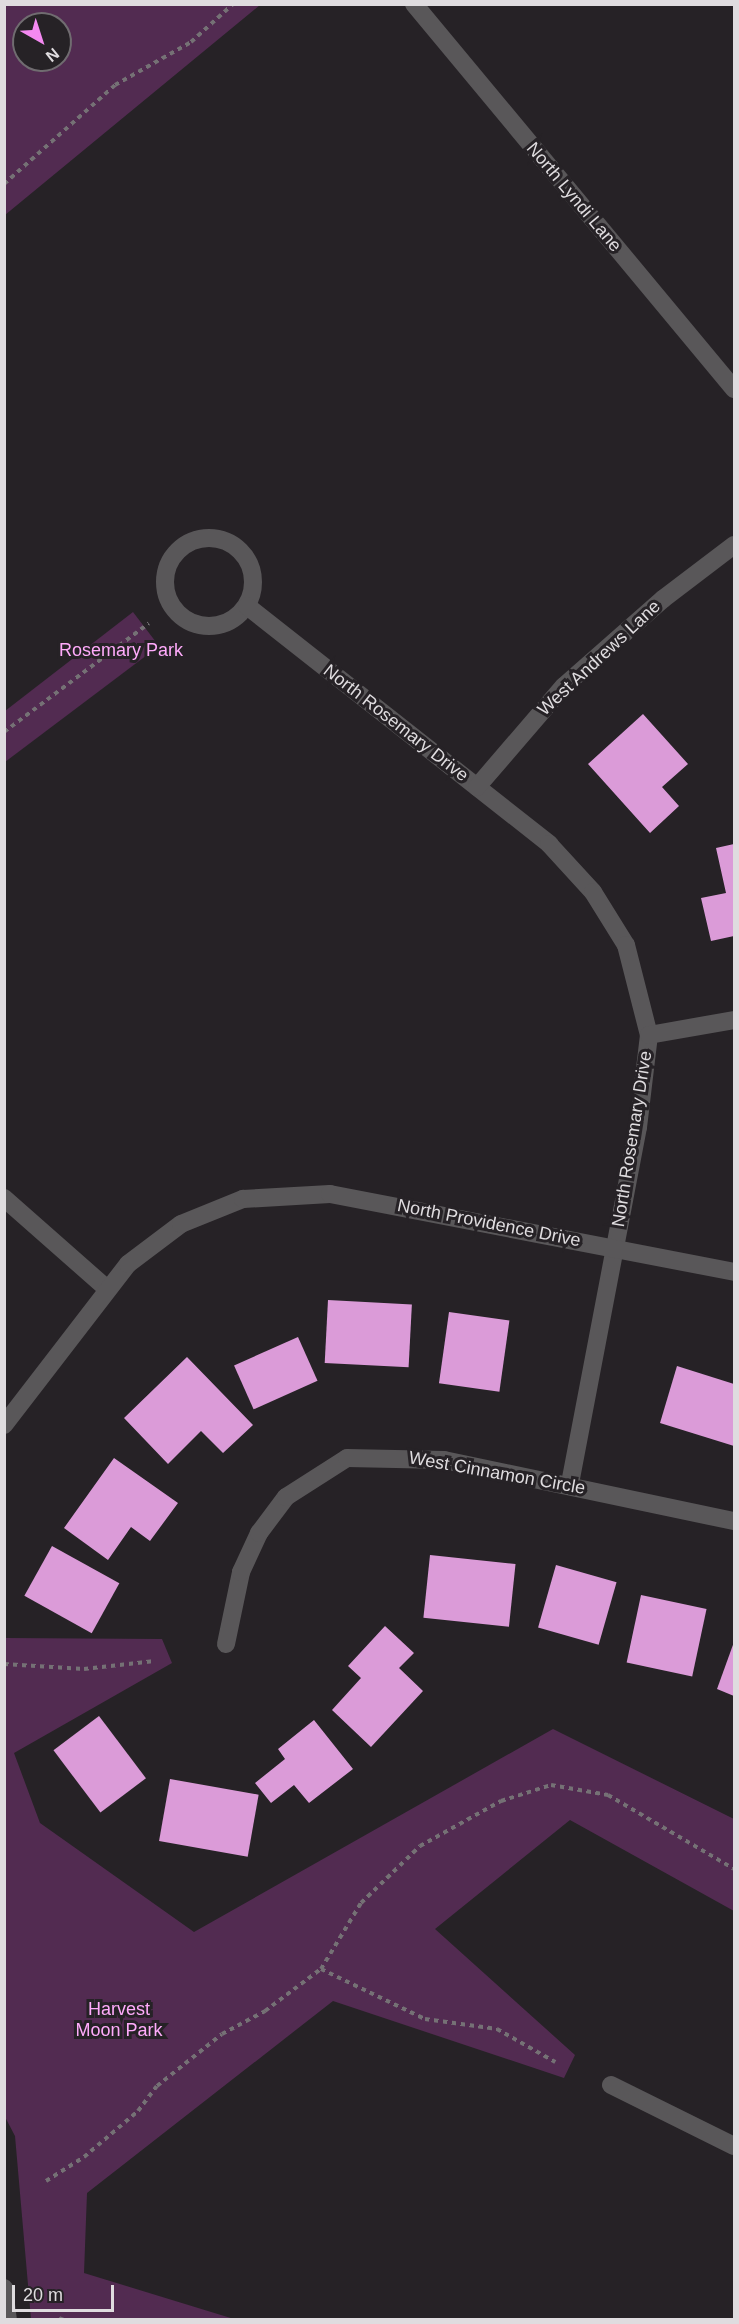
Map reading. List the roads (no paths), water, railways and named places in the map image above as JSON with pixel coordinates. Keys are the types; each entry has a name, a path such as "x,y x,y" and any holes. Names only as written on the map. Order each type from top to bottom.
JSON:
{"street":[{"name":"North Lyndi Lane","path":"414,4 735,389"},
{"path":"216,538 229,542 249,563 253,577 247,606 224,624 210,627 182,618 165,594 167,565 187,543 216,538"},
{"name":"West Andrews Lane","path":"477,787 564,686 663,598 735,545"},
{"name":"North Rosemary Drive","path":"247,606 549,844 593,892 626,945 649,1035 615,1248 570,1485"},
{"path":"649,1035 735,1020"},
{"name":"North Providence Drive","path":"4,1425 105,1287 181,1224 243,1199 330,1194 735,1272"},
{"path":"4,1198 105,1287"},
{"name":"West Cinnamon Circle","path":"226,1644 241,1572 259,1533 286,1497 348,1458 444,1460 735,1521"},
{"path":"611,2085 735,2146"},
{"path":"4,2288 9,2319"}],"park label":[{"name":"Rosemary Park","path":"121,650"},
{"name":"Harvest Moon Park","path":"119,2020"}]}
